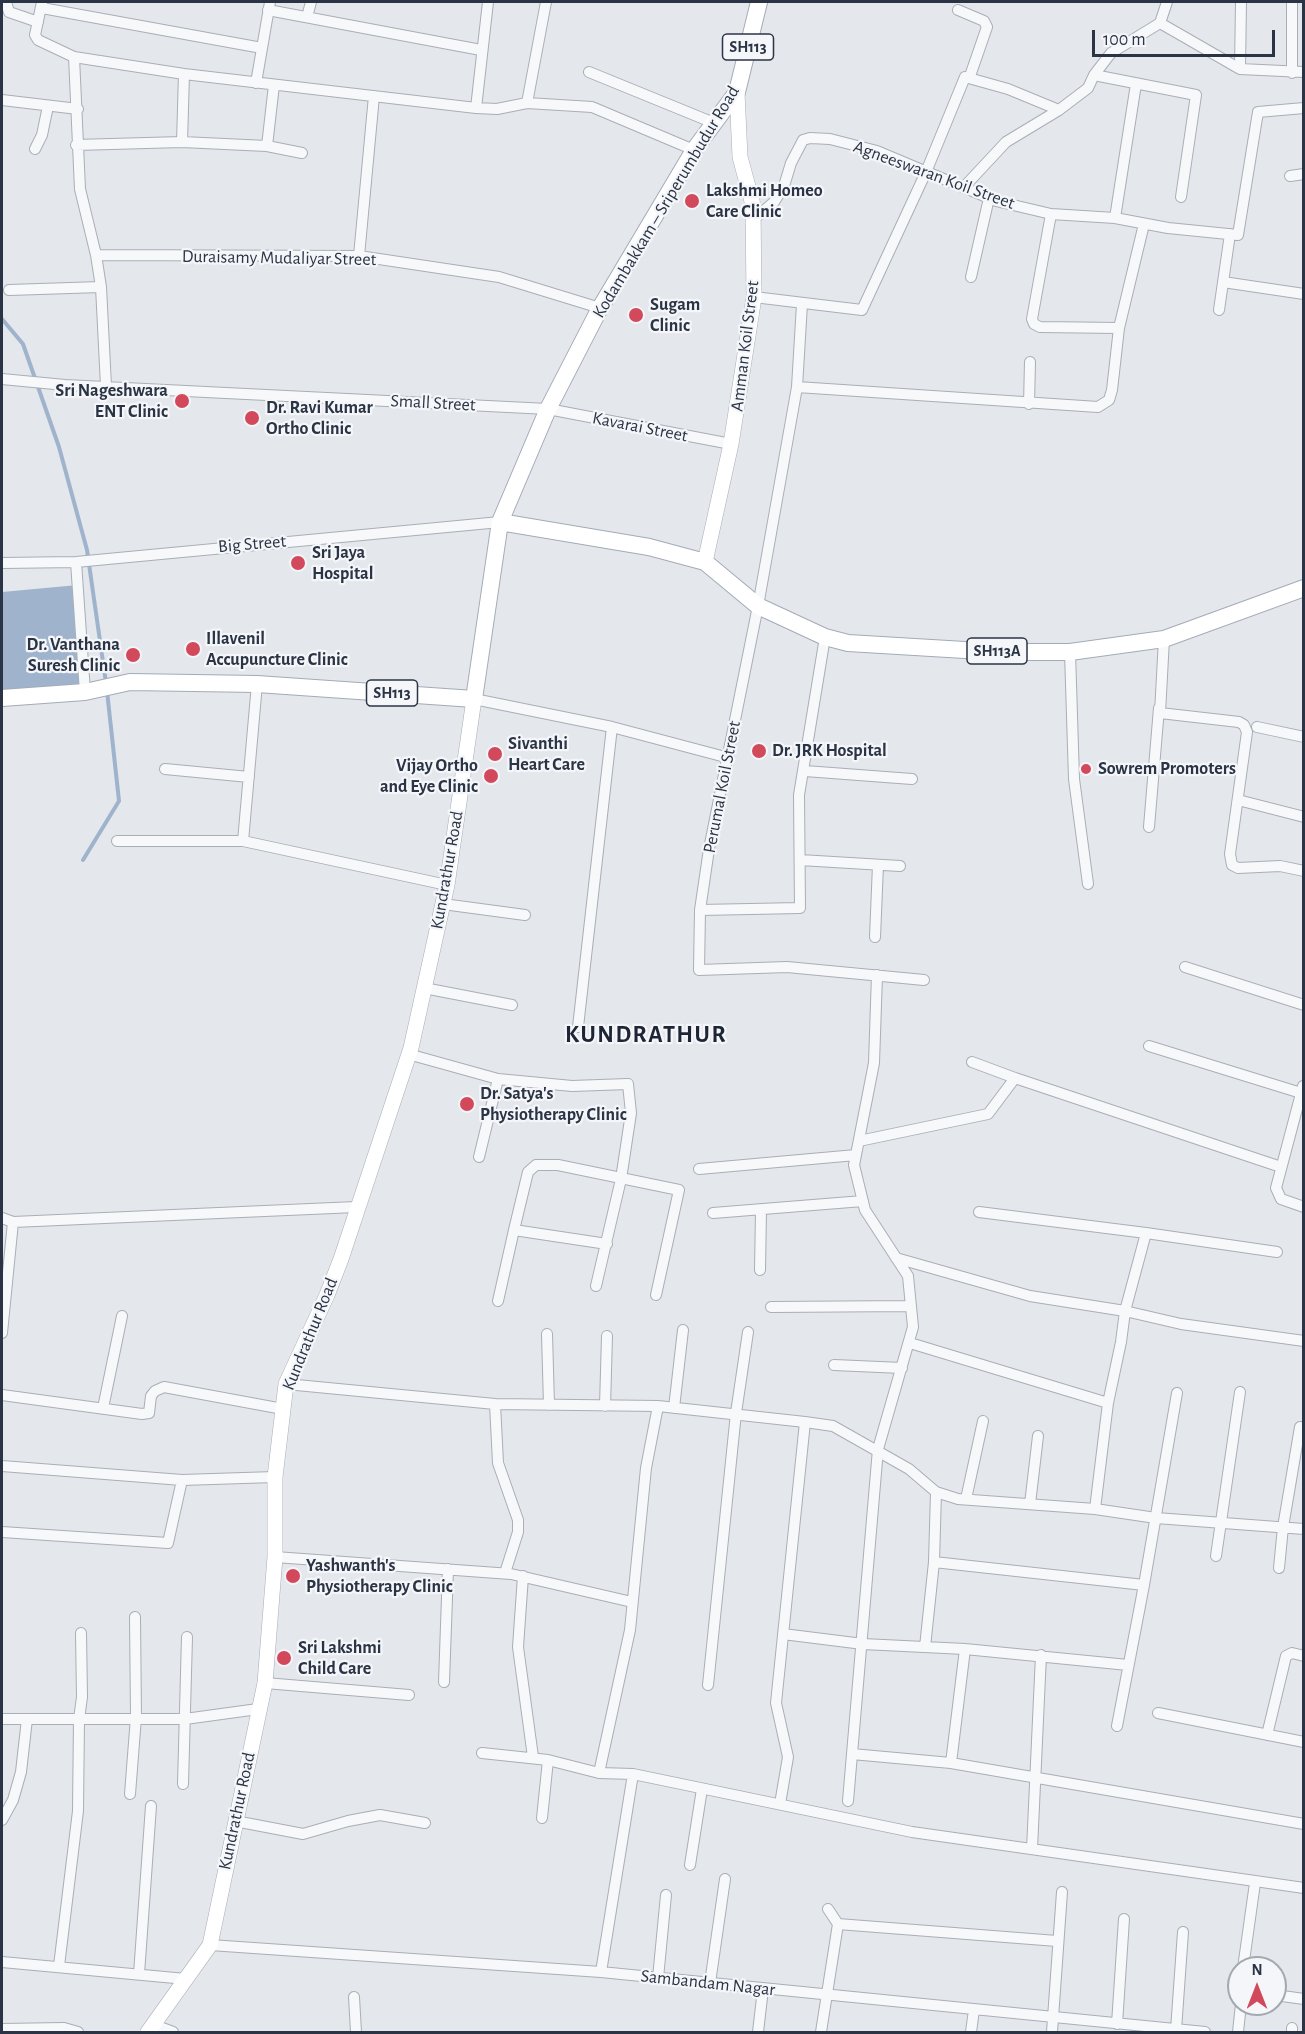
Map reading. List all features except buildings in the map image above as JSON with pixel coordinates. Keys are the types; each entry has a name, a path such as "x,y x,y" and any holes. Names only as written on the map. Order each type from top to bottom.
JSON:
{"main road":[{"name":"Kodambakkam – Sriperumbudur Road","path":"474,699 500,522 548,409 600,308 694,150 737,92 759,2"},
{"name":"SH113A","path":"500,522 649,547 705,562 758,606 825,637 848,643 998,651 1070,651 1164,639 1304,588"},
{"name":"SH113","path":"2,698 86,692 130,682 257,684 474,699"}],"street":[{"path":"6,2 9,12 38,22"},
{"path":"307,17 310,2"},
{"path":"476,108 488,2"},
{"path":"527,103 546,2"},
{"path":"964,187 1006,142 1059,110 1088,88 1094,75 1111,53 1160,23 1167,2"},
{"path":"1240,69 1241,2"},
{"path":"1160,23 1240,69 1298,73 1292,2"},
{"path":"262,48 42,5 35,35 38,40 74,57 184,74 476,108 497,109 527,103 592,107 694,150"},
{"path":"256,83 269,6 307,17 481,50"},
{"path":"754,297 862,310 926,172 962,80 970,76 987,27 984,21 958,10"},
{"path":"74,57 78,109 76,145 80,189 96,255 101,287 106,386"},
{"path":"589,72 714,123"},
{"path":"182,142 184,74"},
{"path":"1094,75 1196,95 1181,197"},
{"path":"970,76 1059,110"},
{"path":"1114,218 1136,84"},
{"path":"267,146 274,85"},
{"name":"Amman Koil Street","path":"705,562 731,444 754,297 753,205 740,157 737,92"},
{"path":"359,256 374,96"},
{"path":"2,100 78,109"},
{"path":"35,149 42,135 48,106"},
{"path":"1219,310 1230,234 1239,235 1258,112 1304,108"},
{"name":"Agneeswaran Koil Street","path":"754,219 774,202 784,186 791,163 803,140 830,139 877,151 990,198 1052,214 1114,218 1144,224 1230,234"},
{"path":"76,145 182,142 267,146 302,153"},
{"path":"1290,176 1304,174"},
{"path":"971,276 990,198"},
{"path":"1052,214 1032,319 1034,324 1040,327 1119,328"},
{"path":"797,387 1098,407 1109,400 1119,328 1144,224"},
{"name":"Duraisamy Mudaliyar Street","path":"96,255 359,256 499,277 600,308"},
{"path":"1223,282 1304,294"},
{"path":"9,290 101,287"},
{"name":"Perumal Koil Street","path":"802,304 797,387 758,606 709,849 700,910 699,970 787,967 878,975"},
{"path":"1029,404 1030,362"},
{"name":"Small Street","path":"2,379 65,385 548,409"},
{"name":"Kavarai Street","path":"548,409 731,444"},
{"name":"Big Street","path":"2,563 76,562 500,522"},
{"path":"76,562 86,692"},
{"path":"700,910 800,908 799,795 805,771 825,637"},
{"path":"1149,827 1164,639"},
{"path":"1070,651 1074,779 1088,884"},
{"path":"243,841 257,684"},
{"path":"474,699 612,728 729,758"},
{"name":"Kundrathur Road","path":"151,2029 210,1945 265,1683 275,1557 275,1477 286,1384 327,1295 408,1054 447,885 474,699"},
{"path":"1159,708 1165,716 1239,722 1244,725 1247,732 1230,854 1232,865 1238,868 1280,866 1304,871"},
{"path":"1257,727 1304,737"},
{"path":"578,1027 612,728"},
{"path":"165,769 249,777"},
{"path":"805,771 912,779"},
{"path":"1238,800 1304,818"},
{"path":"117,841 243,841 447,885"},
{"path":"800,860 900,866"},
{"path":"875,937 878,865"},
{"path":"443,904 525,915"},
{"path":"1185,967 1304,1005"},
{"path":"848,1801 878,1449 913,1327 908,1276 865,1210 854,1165 874,1063 878,975 924,980"},
{"path":"424,988 512,1005"},
{"path":"1149,1046 1302,1089 1276,1188 1281,1199 1304,1206"},
{"path":"408,1054 498,1079 572,1086 628,1084 631,1113 621,1179 596,1286"},
{"path":"972,1062 1281,1167"},
{"path":"859,1140 988,1114 1014,1078"},
{"path":"479,1157 498,1079"},
{"path":"699,1169 856,1155"},
{"path":"498,1302 528,1172 536,1165 558,1165 679,1190 656,1295"},
{"path":"714,1213 863,1201"},
{"path":"2,1218 13,1222 356,1207"},
{"path":"760,1270 761,1210"},
{"path":"979,1212 1277,1252"},
{"path":"2,1332 13,1222"},
{"path":"514,1230 607,1244"},
{"path":"1095,1509 1108,1402 1125,1311 1146,1233"},
{"path":"896,1258 1030,1296 1125,1311 1181,1324 1304,1341"},
{"path":"771,1307 910,1306"},
{"path":"103,1408 122,1316"},
{"path":"674,1408 683,1330"},
{"path":"708,1685 736,1413 748,1332"},
{"path":"547,1334 549,1405"},
{"path":"605,1406 607,1335"},
{"path":"910,1343 1108,1402"},
{"path":"834,1365 902,1368"},
{"path":"286,1384 495,1404 658,1406 805,1422 833,1426 878,1449 909,1469 936,1492 966,1499 1095,1509 1156,1518 1304,1529"},
{"path":"2,1395 142,1414 149,1413 151,1396 155,1391 164,1387 283,1409"},
{"path":"1216,1556 1240,1392"},
{"path":"1117,1726 1177,1393"},
{"path":"495,1404 498,1463 518,1520 519,1532 508,1573"},
{"path":"599,1773 630,1629 646,1467 658,1406"},
{"path":"966,1499 983,1420"},
{"path":"780,1804 788,1757 776,1703 805,1422"},
{"path":"1279,1568 1283,1527 1300,1427"},
{"path":"1030,1504 1038,1436"},
{"path":"2,1466 182,1480 275,1477"},
{"path":"2,1532 168,1543 182,1480"},
{"path":"925,1647 934,1562 936,1492"},
{"path":"275,1557 508,1573 632,1602"},
{"path":"934,1562 1144,1585"},
{"path":"444,1682 448,1569"},
{"path":"523,1576 518,1647 533,1757"},
{"path":"130,1794 136,1717 135,1617"},
{"path":"59,1966 78,1811 79,1719 82,1697 81,1633"},
{"path":"783,1634 863,1644 1041,1655 1128,1665"},
{"path":"183,1784 187,1637"},
{"path":"951,1763 965,1649"},
{"path":"1268,1735 1286,1656 1292,1653 1304,1656"},
{"path":"1032,1849 1041,1655"},
{"path":"265,1683 409,1695"},
{"path":"2,1719 136,1717 185,1719 258,1710"},
{"path":"1158,1713 1304,1742"},
{"path":"2,1820 13,1800 21,1772 27,1719"},
{"path":"482,1753 533,1757 599,1773 633,1774 912,1832 1143,1864 1255,1883 1304,1888"},
{"path":"852,1754 951,1763 1304,1824"},
{"path":"542,1818 548,1760"},
{"path":"601,1972 633,1774"},
{"path":"690,1865 702,1789"},
{"path":"139,1974 151,1806"},
{"path":"235,1821 303,1834 348,1821 380,1815 425,1823"},
{"path":"710,1983 725,1879"},
{"path":"1245,1956 1255,1883"},
{"path":"1052,2032 1062,1892"},
{"path":"658,1978 666,1894"},
{"path":"820,2032 828,1996 838,1924 828,1909"},
{"path":"1117,2024 1124,1919"},
{"path":"838,1924 1057,1941"},
{"path":"1176,2030 1183,1932"},
{"name":"Sambandam Nagar","path":"210,1945 601,1972 1205,2032"},
{"path":"2,1962 186,1979"},
{"path":"758,2032 763,1989"},
{"path":"354,1997 356,2032"},
{"path":"1287,1997 1304,1999"},
{"path":"971,2032 974,2010"},
{"path":"1238,2032 1240,2016"},
{"path":"2,2029 64,2028 78,2032"},
{"path":"151,2029 173,2032"}],"water":[{"path":"78,585 82,685 2,690 2,592"}],"waterway":[{"path":"2,319 23,344 59,447 87,550 106,683"},
{"path":"83,860 119,801 107,691"}],"place":[{"name":"Lakshmi Homeo Care Clinic","path":"692,201"},
{"name":"Sugam Clinic","path":"636,315"},
{"name":"Sri Nageshwara ENT Clinic","path":"182,401"},
{"name":"Dr. Ravi Kumar Ortho Clinic","path":"252,418"},
{"name":"Sri Jaya Hospital","path":"298,563"},
{"name":"Illavenil Accupuncture Clinic","path":"193,649"},
{"name":"Dr. Vanthana Suresh Clinic","path":"133,655"},
{"name":"Dr. JRK Hospital","path":"759,751"},
{"name":"Sivanthi Heart Care","path":"495,754"},
{"name":"Sowrem Promoters","path":"1086,769"},
{"name":"Vijay Ortho and Eye Clinic","path":"491,776"},
{"name":"Dr. Satya's Physiotherapy Clinic","path":"467,1104"},
{"name":"Yashwanth's Physiotherapy Clinic","path":"293,1576"},
{"name":"Sri Lakshmi Child Care","path":"284,1658"}],"district":[{"name":"KUNDRATHUR","path":"646,1035"}]}
